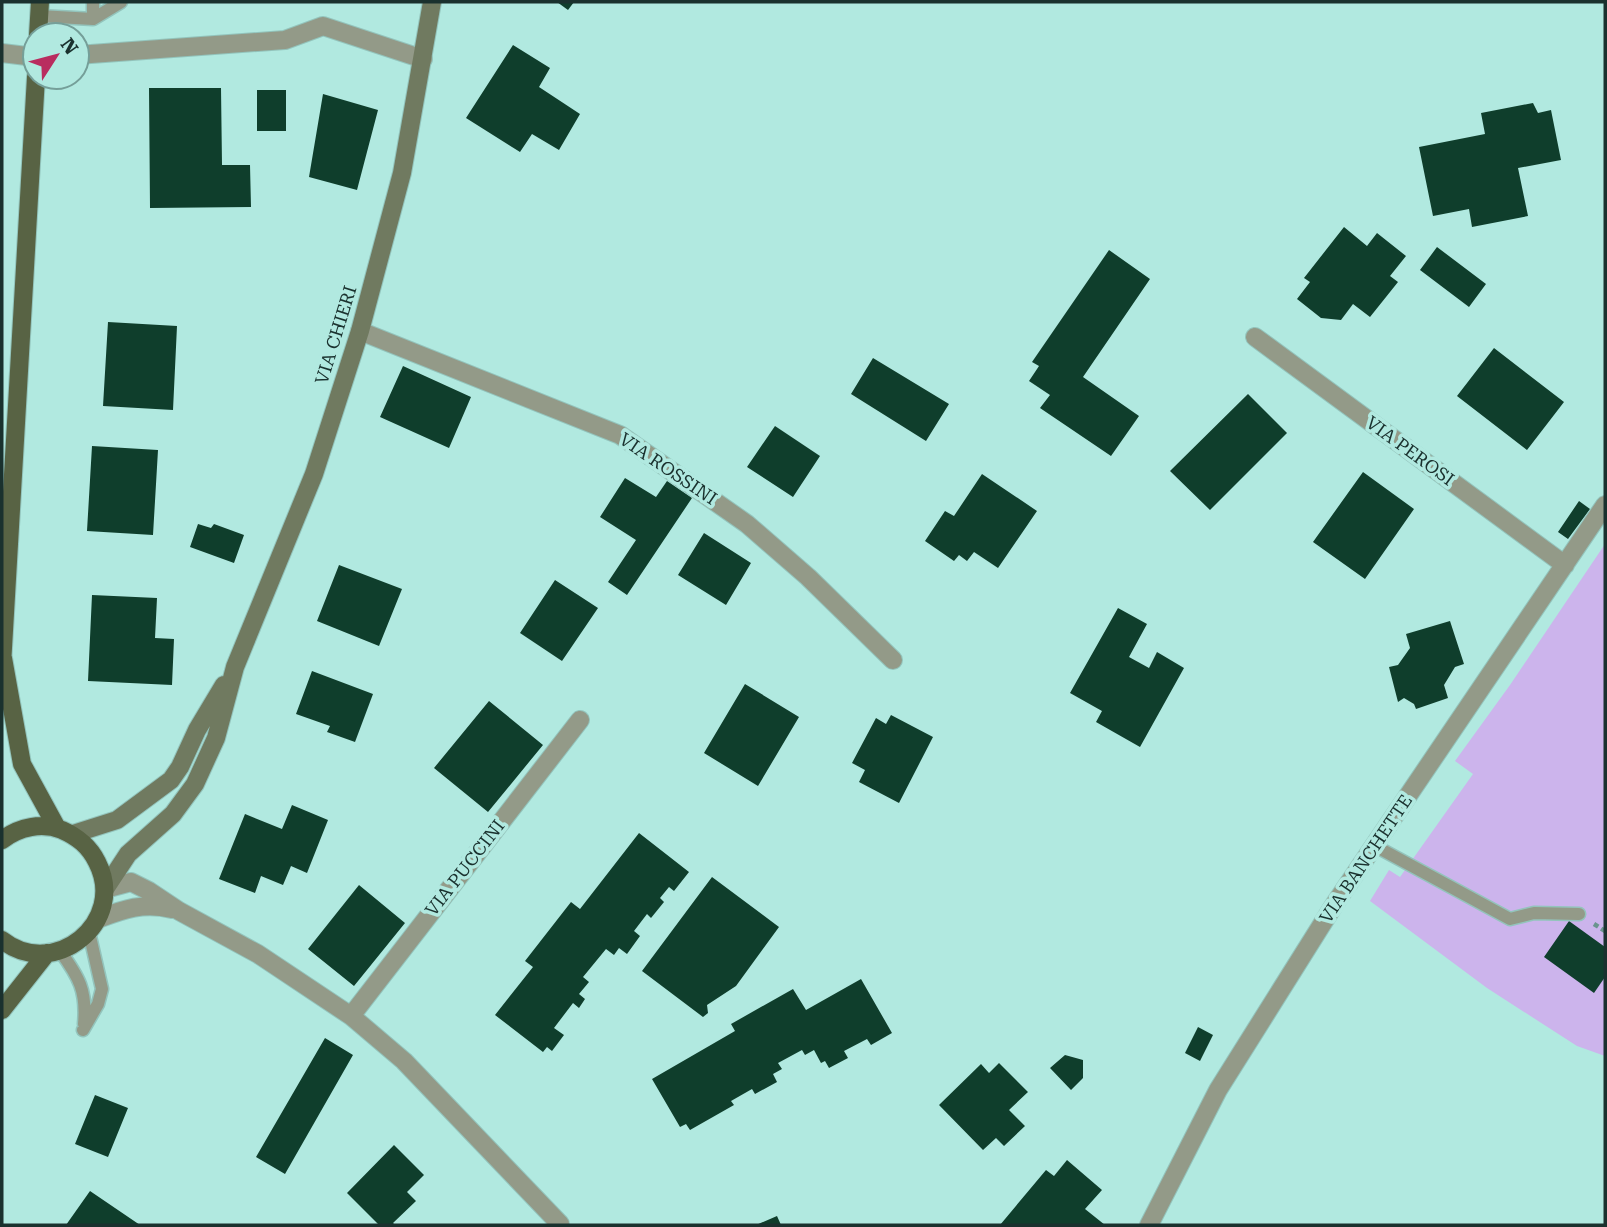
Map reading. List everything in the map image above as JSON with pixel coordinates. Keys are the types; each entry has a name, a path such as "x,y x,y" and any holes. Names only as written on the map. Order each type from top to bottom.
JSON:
{"main road":[{"name":"VIA CHIERI","path":"105,889 128,854 173,814 195,784 216,738 235,667 314,474 360,331 402,173 432,2"},
{"path":"2,940 18,949 53,952 78,942 93,925 103,905 105,889 102,871 92,851 65,831 22,764 2,661 35,91"},
{"name":"VIA CHIERI","path":"65,831 117,820 171,780 235,667"},
{"path":"2,840 21,829 45,826 65,831"},
{"path":"2,1010 53,952"}],"street":[{"path":"91,54 285,40 323,26 423,59"},
{"path":"2,53 21,55"},
{"name":"VIA ROSSINI","path":"360,331 620,435 747,524 808,577 893,660"},
{"name":"VIA PEROSI","path":"1255,337 1565,565"},
{"name":"VIA BANCHETTE","path":"1149,1225 1218,1090 1336,902 1605,505"},
{"name":"VIA PUCCINI","path":"351,1016 580,720"},
{"path":"105,889 131,882 149,891 179,911 258,954 351,1016 404,1061 560,1224"},
{"path":"93,925 127,908 146,905 179,911"}],"lane":[{"path":"93,2 93,19"},
{"path":"39,9 93,19 121,2"},
{"path":"1375,846 1510,919 1534,913 1579,914"},
{"path":"53,952 76,972 83,988 83,1030 98,1003 102,989 93,925"}],"shaded area":[{"path":"1605,544 1605,1056 1577,1046 1487,988 1370,901 1389,870 1400,877 1473,774 1455,761"}],"building":[{"path":"557,2 574,2 568,10"},
{"path":"513,45 550,68 539,87 580,114 559,150 532,134 520,152 466,118"},
{"path":"149,88 221,88 222,165 250,165 251,207 150,208"},
{"path":"257,90 286,90 286,131 257,131"},
{"path":"323,94 378,110 357,190 309,177"},
{"path":"1533,103 1538,113 1551,110 1561,160 1518,168 1528,216 1472,227 1469,209 1433,216 1419,147 1485,134 1481,113"},
{"path":"1344,227 1367,246 1377,233 1406,256 1390,276 1398,282 1370,317 1353,304 1341,320 1321,318 1297,299 1310,282 1304,278"},
{"path":"1437,247 1486,284 1469,307 1420,270"},
{"path":"1109,250 1150,279 1083,377 1139,416 1111,456 1040,408 1050,395 1029,381 1039,366 1032,362"},
{"path":"108,322 177,326 173,410 103,406"},
{"path":"1494,348 1564,402 1527,450 1457,396"},
{"path":"873,358 949,404 926,441 851,394"},
{"path":"403,366 471,397 449,448 380,417"},
{"path":"1248,394 1287,433 1210,510 1170,471"},
{"path":"775,426 820,456 793,497 747,467"},
{"path":"92,446 158,450 153,535 87,531"},
{"path":"1363,472 1414,509 1365,579 1313,542"},
{"path":"982,474 1037,511 998,568 974,552 967,561 959,555 954,561 925,541 945,511 954,516"},
{"path":"625,478 656,497 667,481 692,498 627,595 608,582 636,540 600,517"},
{"path":"1579,501 1590,509 1568,539 1558,532"},
{"path":"198,524 211,528 214,524 244,535 234,563 190,547"},
{"path":"704,533 751,563 726,605 678,575"},
{"path":"339,565 402,589 379,646 317,621"},
{"path":"555,580 598,608 562,661 520,633"},
{"path":"92,595 157,598 155,638 174,639 172,685 88,681"},
{"path":"1118,608 1147,624 1129,657 1149,668 1157,652 1184,668 1140,747 1096,722 1102,711 1070,693"},
{"path":"1450,621 1464,664 1455,667 1444,685 1448,698 1416,709 1414,704 1404,698 1398,702 1389,667 1398,665 1410,648 1406,634"},
{"path":"312,671 373,694 355,742 327,732 330,726 296,714"},
{"path":"745,684 799,717 758,786 704,753"},
{"path":"489,701 543,745 488,812 434,768"},
{"path":"891,715 933,737 899,803 859,782 865,770 852,763 876,718 886,724"},
{"path":"292,805 328,820 307,873 291,866 283,885 261,876 255,893 219,879 245,814 282,829"},
{"path":"639,833 689,872 674,891 669,887 660,898 664,902 651,918 647,914 634,931 640,936 627,954 619,948 614,955 606,949 583,977 589,982 579,994 585,999 579,1008 573,1003 554,1028 564,1035 552,1051 547,1047 543,1052 495,1015 533,967 525,961 571,902 580,909"},
{"path":"712,877 779,927 736,986 707,1005 708,1013 703,1017 642,971"},
{"path":"359,885 405,923 354,986 308,949"},
{"path":"1569,921 1605,947 1605,977 1594,993 1544,957"},
{"path":"861,979 892,1033 871,1045 867,1039 844,1051 848,1058 829,1068 825,1061 821,1063 814,1050 805,1055 802,1050 778,1063 782,1069 773,1074 777,1082 755,1094 752,1089 731,1101 734,1105 690,1130 686,1124 680,1127 652,1079 735,1031 731,1024 793,989 806,1010"},
{"path":"1198,1027 1213,1035 1200,1061 1185,1053"},
{"path":"325,1038 353,1055 285,1174 256,1157"},
{"path":"1065,1055 1083,1060 1083,1078 1071,1090 1050,1068"},
{"path":"999,1063 1028,1092 1009,1110 1025,1126 1004,1146 996,1138 983,1150 939,1105 981,1064 989,1073"},
{"path":"95,1095 128,1108 108,1157 75,1144"},
{"path":"394,1145 424,1175 407,1192 416,1201 393,1223 395,1225 379,1225 347,1193"},
{"path":"1067,1160 1102,1190 1085,1209 1105,1225 1000,1225 1046,1170 1054,1176"},
{"path":"90,1191 140,1225 66,1225"},
{"path":"777,1216 781,1225 756,1225"}]}
